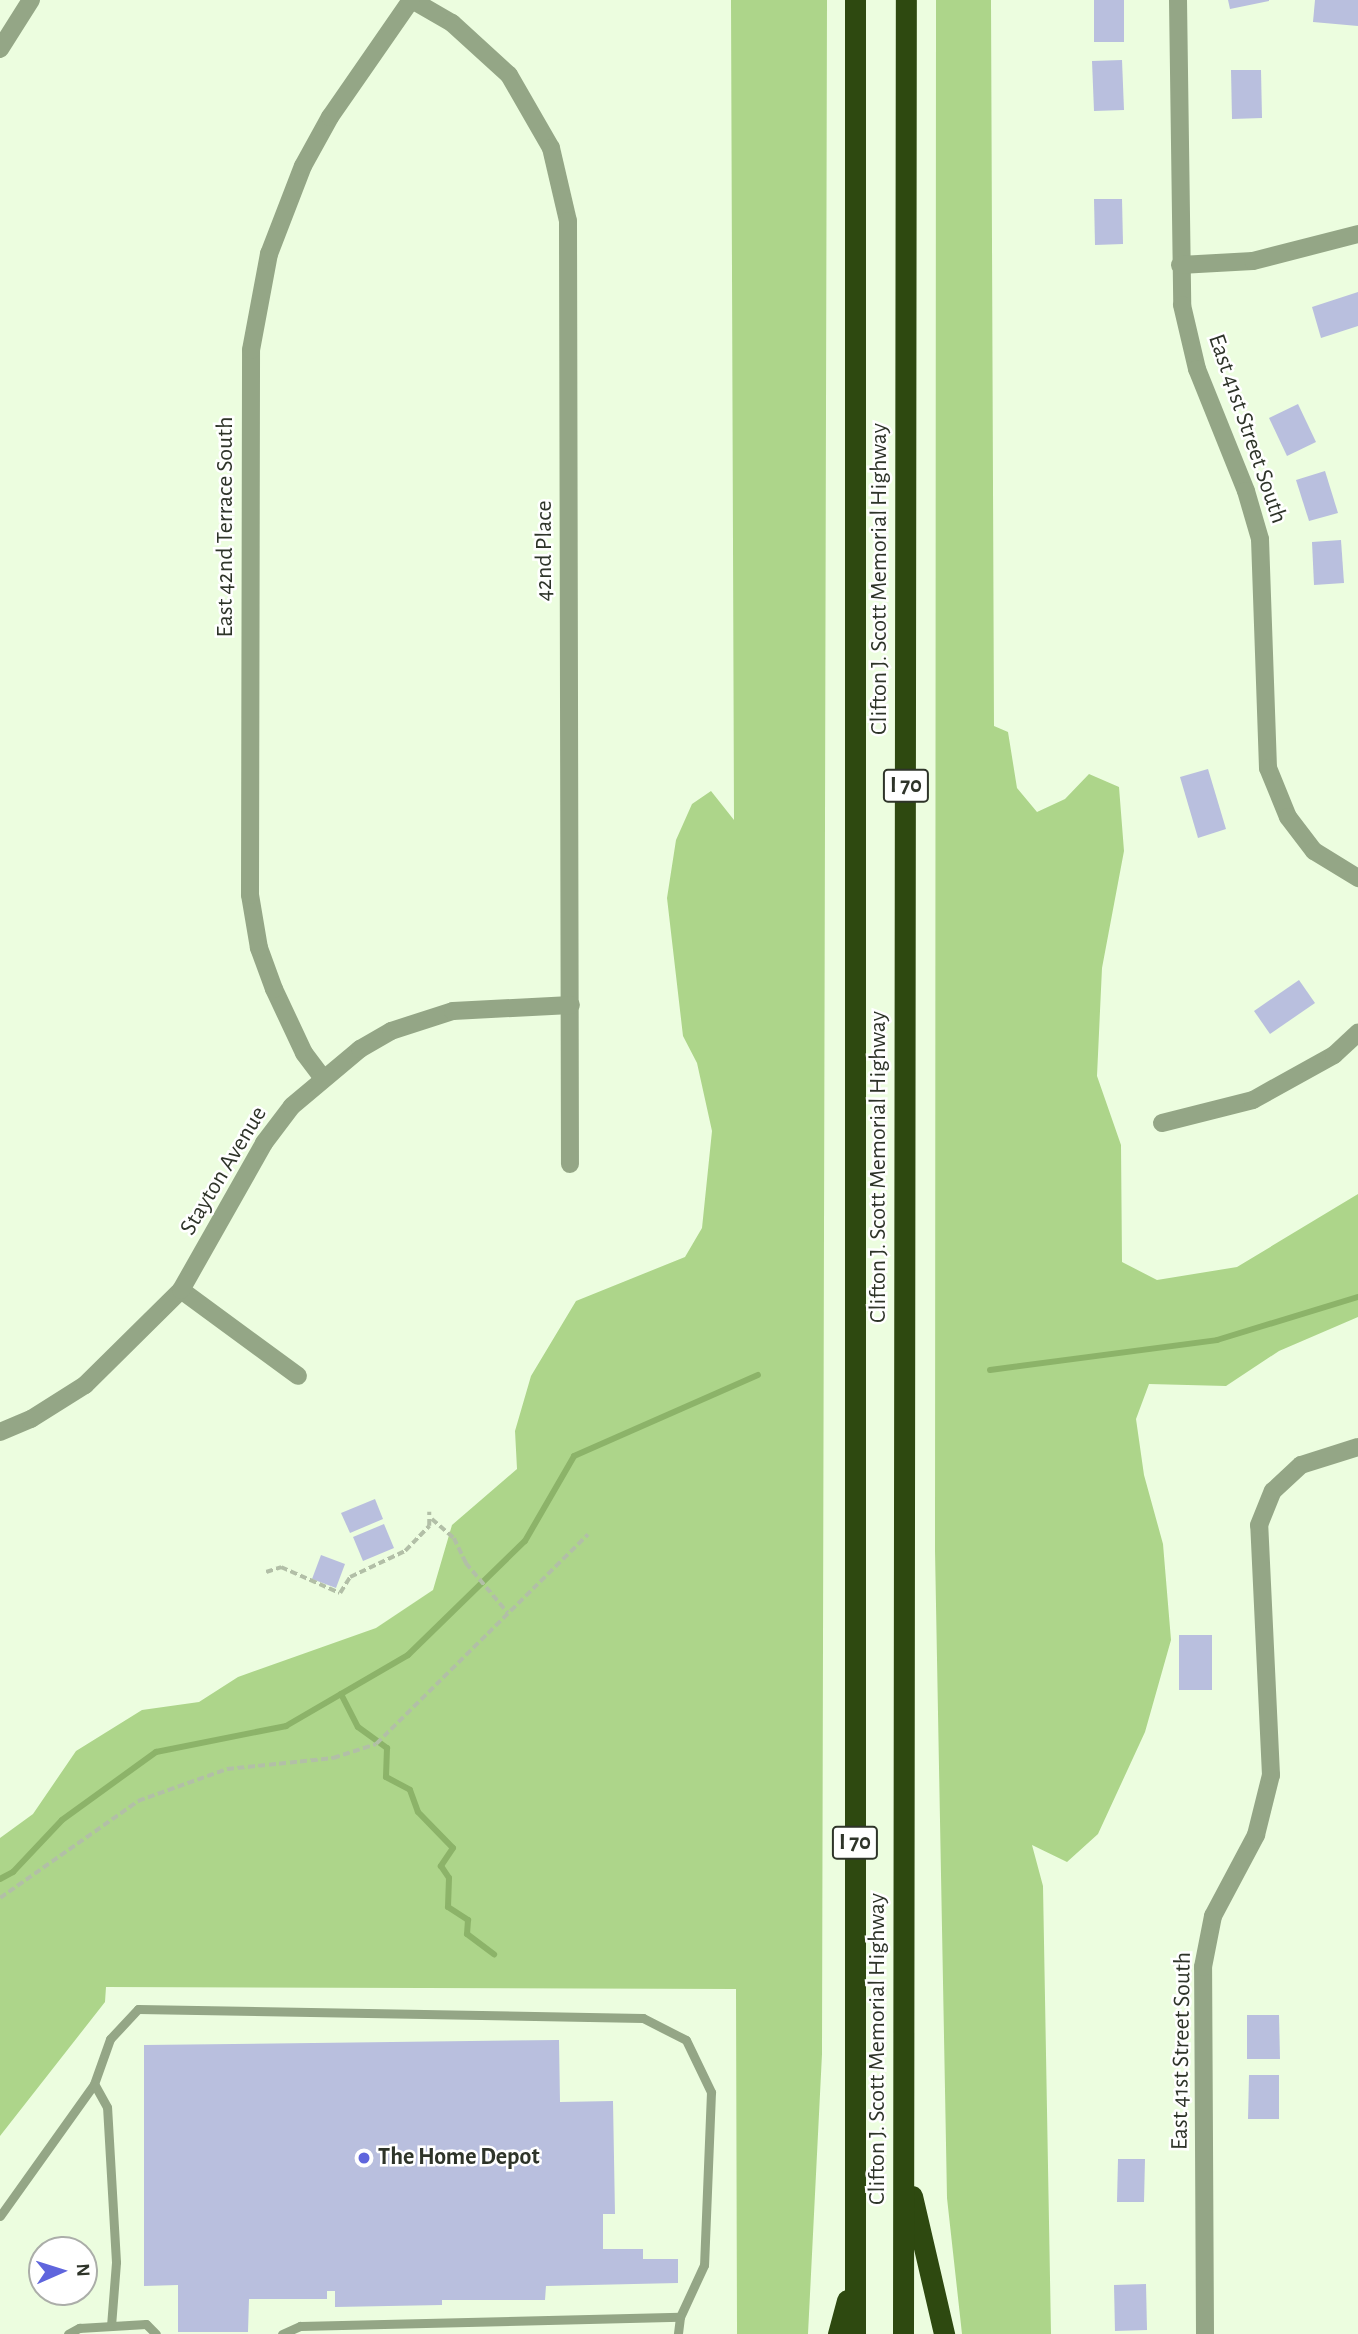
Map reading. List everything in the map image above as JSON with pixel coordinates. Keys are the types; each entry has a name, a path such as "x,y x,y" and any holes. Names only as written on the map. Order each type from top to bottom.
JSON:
{"highway":[{"name":"Clifton J. Scott Memorial Highway","path":"855,0 855,2334"},
{"name":"Clifton J. Scott Memorial Highway","path":"903,2334 906,0"},
{"path":"904,2160 944,2334"},
{"path":"838,2334 855,2271"}],"street":[{"path":"0,49 32,0"},
{"name":"42nd Place","path":"412,0 452,23 509,75 551,148 568,221 570,1164"},
{"name":"East 42nd Terrace South","path":"322,1077 304,1053 274,989 259,948 250,895 251,350 269,254 303,166 330,117 412,0"},
{"name":"East 41st Street South","path":"1178,0 1182,305 1197,369 1246,491 1260,539 1268,768 1288,817 1314,851 1358,878"},
{"path":"1180,265 1253,261 1358,234"},
{"name":"Stayton Avenue","path":"0,1432 31,1419 85,1385 181,1290 264,1143 322,1077 391,1031 453,1011 571,1005"},
{"path":"1162,1123 1253,1100 1334,1055 1358,1033"},
{"path":"181,1290 298,1377"},
{"name":"East 41st Street South","path":"1205,2334 1203,1967 1213,1916 1256,1835 1271,1775 1259,1525 1273,1491 1301,1465 1358,1447"}],"lane":[{"path":"0,2216 94,2084 110,2039 138,2009 643,2018 686,2040 711,2092 704,2264 680,2316 678,2334"},
{"path":"94,2084 107,2107 116,2262 111,2326"},
{"path":"282,2334 300,2326 680,2316"},
{"path":"68,2334 79,2328 146,2324 156,2334"}],"path":[{"path":"429,1512 432,1519 454,1538 466,1563 508,1613"},
{"path":"266,1572 281,1567 340,1593 350,1577 405,1551 432,1519"},
{"path":"0,1898 138,1801 227,1769 333,1758 376,1744 588,1534"}],"green space":[{"path":"731,0 827,0 822,2054 808,2334 737,2334 736,1989 106,1987 105,2002 0,2136 0,1838 33,1814 76,1751 142,1710 199,1702 238,1677 376,1628 433,1590 452,1525 517,1469 515,1431 531,1376 576,1301 685,1257 702,1228 712,1131 697,1063 683,1036 667,898 676,840 692,804 711,791 734,820"},
{"path":"936,0 991,0 994,726 1008,732 1017,788 1037,812 1065,799 1089,774 1119,787 1124,851 1102,968 1097,1076 1121,1145 1122,1262 1157,1280 1237,1267 1358,1194 1358,1317 1279,1351 1226,1386 1149,1384 1136,1419 1144,1475 1163,1544 1171,1640 1145,1732 1098,1834 1067,1862 1032,1845 1043,1886 1051,2334 962,2334 947,2198 935,1551"}],"building":[{"path":"1094,0 1124,0 1124,42 1094,42"},
{"path":"1228,0 1269,0 1269,1 1230,9"},
{"path":"1315,0 1358,0 1358,26 1313,22"},
{"path":"1122,60 1124,110 1094,111 1092,61"},
{"path":"1231,70 1261,70 1262,118 1232,119"},
{"path":"1094,199 1122,199 1123,244 1095,245"},
{"path":"1358,292 1358,326 1321,338 1312,307"},
{"path":"1298,404 1316,442 1287,456 1269,418"},
{"path":"1325,471 1338,513 1309,521 1296,480"},
{"path":"1341,540 1344,583 1314,585 1312,542"},
{"path":"1208,769 1226,829 1198,838 1180,777"},
{"path":"1299,980 1315,1003 1270,1034 1254,1011"},
{"path":"375,1499 383,1519 350,1533 341,1513"},
{"path":"384,1524 394,1548 363,1561 353,1537"},
{"path":"321,1555 345,1564 336,1588 312,1579"},
{"path":"1179,1635 1212,1635 1212,1690 1179,1690"},
{"path":"1247,2015 1279,2015 1280,2059 1247,2059"},
{"name":"The Home Depot","path":"559,2040 560,2102 613,2101 615,2214 603,2214 603,2249 643,2249 643,2259 678,2259 678,2283 546,2286 545,2300 442,2300 442,2305 335,2307 335,2291 327,2291 327,2299 249,2299 248,2332 178,2332 178,2285 144,2286 144,2045"},
{"path":"1249,2075 1279,2075 1279,2119 1248,2119"},
{"path":"1118,2159 1145,2159 1144,2202 1117,2202"},
{"path":"1146,2284 1147,2330 1115,2331 1114,2285"}],"waterway":[{"path":"990,1370 1217,1340 1358,1297"},
{"path":"0,1879 13,1872 62,1820 156,1752 286,1726 408,1655 525,1541 574,1456 758,1375"},
{"path":"341,1694 358,1727 387,1748 386,1777 410,1790 418,1812 453,1848 441,1866 449,1878 448,1907 468,1920 467,1934 494,1954"}],"place":[{"name":"The Home Depot","path":"364,2158"}]}
